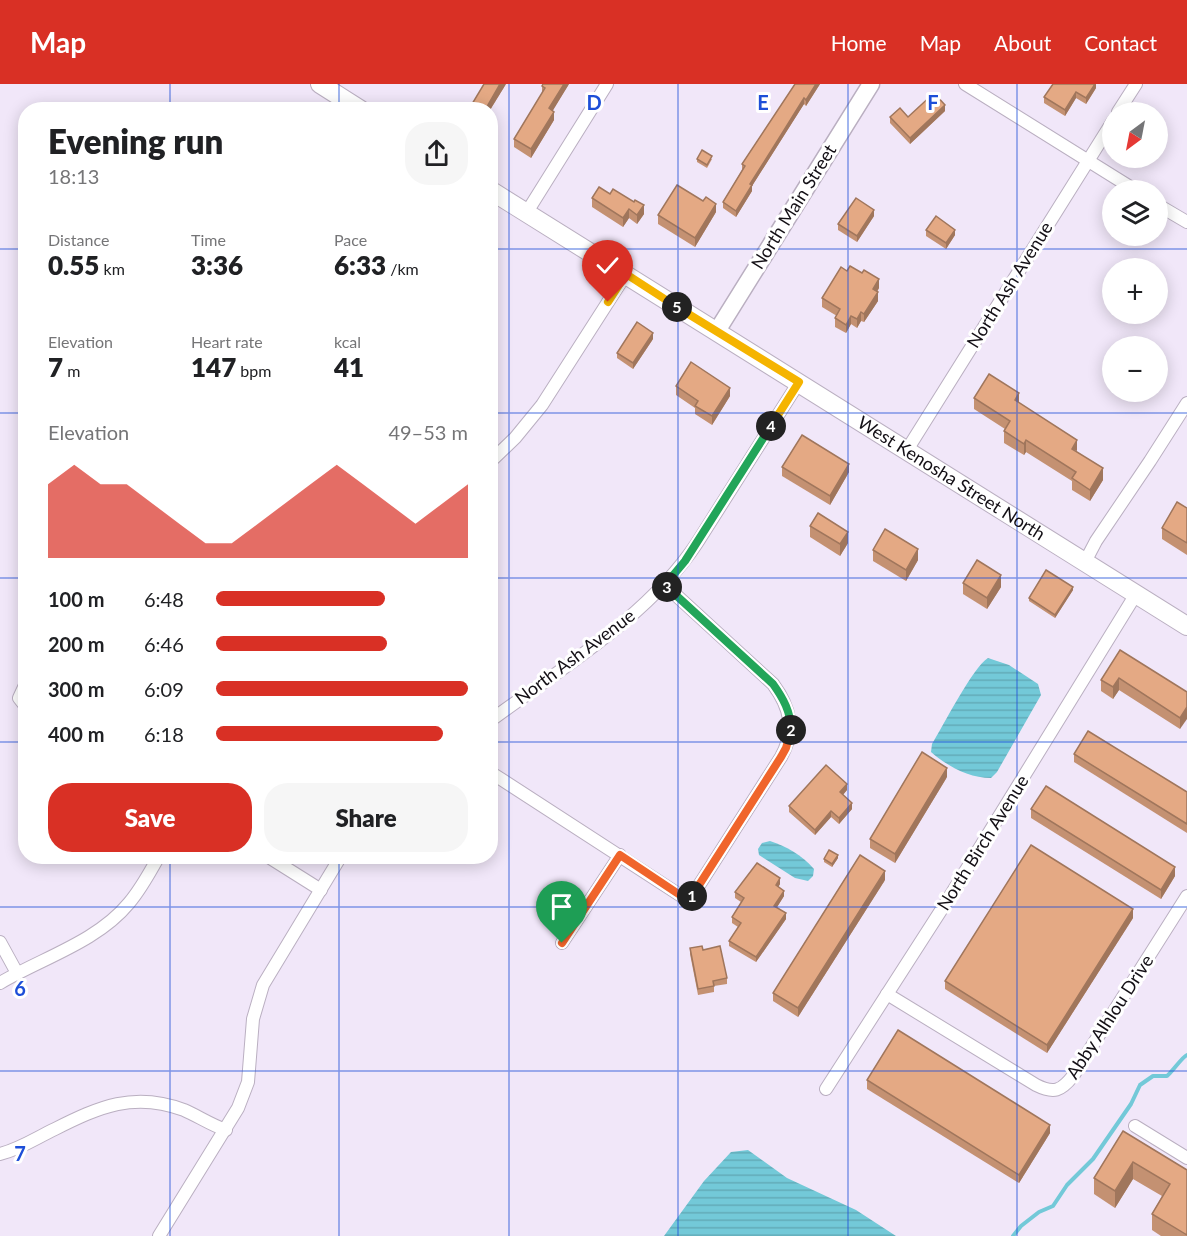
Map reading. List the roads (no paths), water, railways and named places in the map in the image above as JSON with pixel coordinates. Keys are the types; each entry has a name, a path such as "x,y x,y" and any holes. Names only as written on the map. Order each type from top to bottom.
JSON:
{"main road":[{"path":"320,84 348,102"},
{"name":"North Main Street","path":"717,331 871,84"},
{"name":"West Kenosha Street North","path":"498,195 1187,626"}],"street":[{"path":"526,212 607,84"},
{"path":"965,84 1119,180"},
{"path":"1124,102 1136,84"},
{"name":"North Ash Avenue","path":"907,450 1102,139"},
{"path":"1168,211 1187,222"},
{"path":"498,454 535,414 626,274"},
{"name":"North Ash Avenue","path":"498,715 615,628 665,585 697,543 799,382"},
{"path":"1085,562 1096,541 1187,403"},
{"path":"498,777 689,901 786,748 791,726 783,698 773,684 665,585"},
{"name":"North Birch Avenue","path":"826,1089 947,901 1136,594"},
{"path":"562,943 620,855"},
{"path":"0,983 95,933 110,922 129,904 154,864"},
{"path":"280,864 321,890"},
{"path":"159,1236 246,1092 250,1070 253,1019 263,985 336,864"},
{"name":"Abby Alhlou Drive","path":"887,994 1036,1085 1047,1090 1056,1090 1065,1086 1073,1076 1187,896"},
{"path":"0,942 17,973"},
{"path":"0,1154 22,1147 84,1115 122,1102 149,1102 173,1107 225,1130"},
{"path":"1135,1126 1187,1158"}],"water":[{"path":"988,658 1009,665 1038,684 1041,695 997,772 991,778 975,776 959,770 931,752 932,744 974,673"},
{"path":"770,841 804,859 814,869 813,876 808,881 795,878 759,855 758,849 762,843"},
{"path":"748,1150 787,1178 856,1210 896,1236 664,1236 704,1181 731,1152"}],"waterway":[{"path":"1013,1236 1021,1226 1039,1212 1053,1206 1067,1185 1093,1159 1131,1104 1140,1085 1153,1076 1167,1076 1187,1055"}]}
